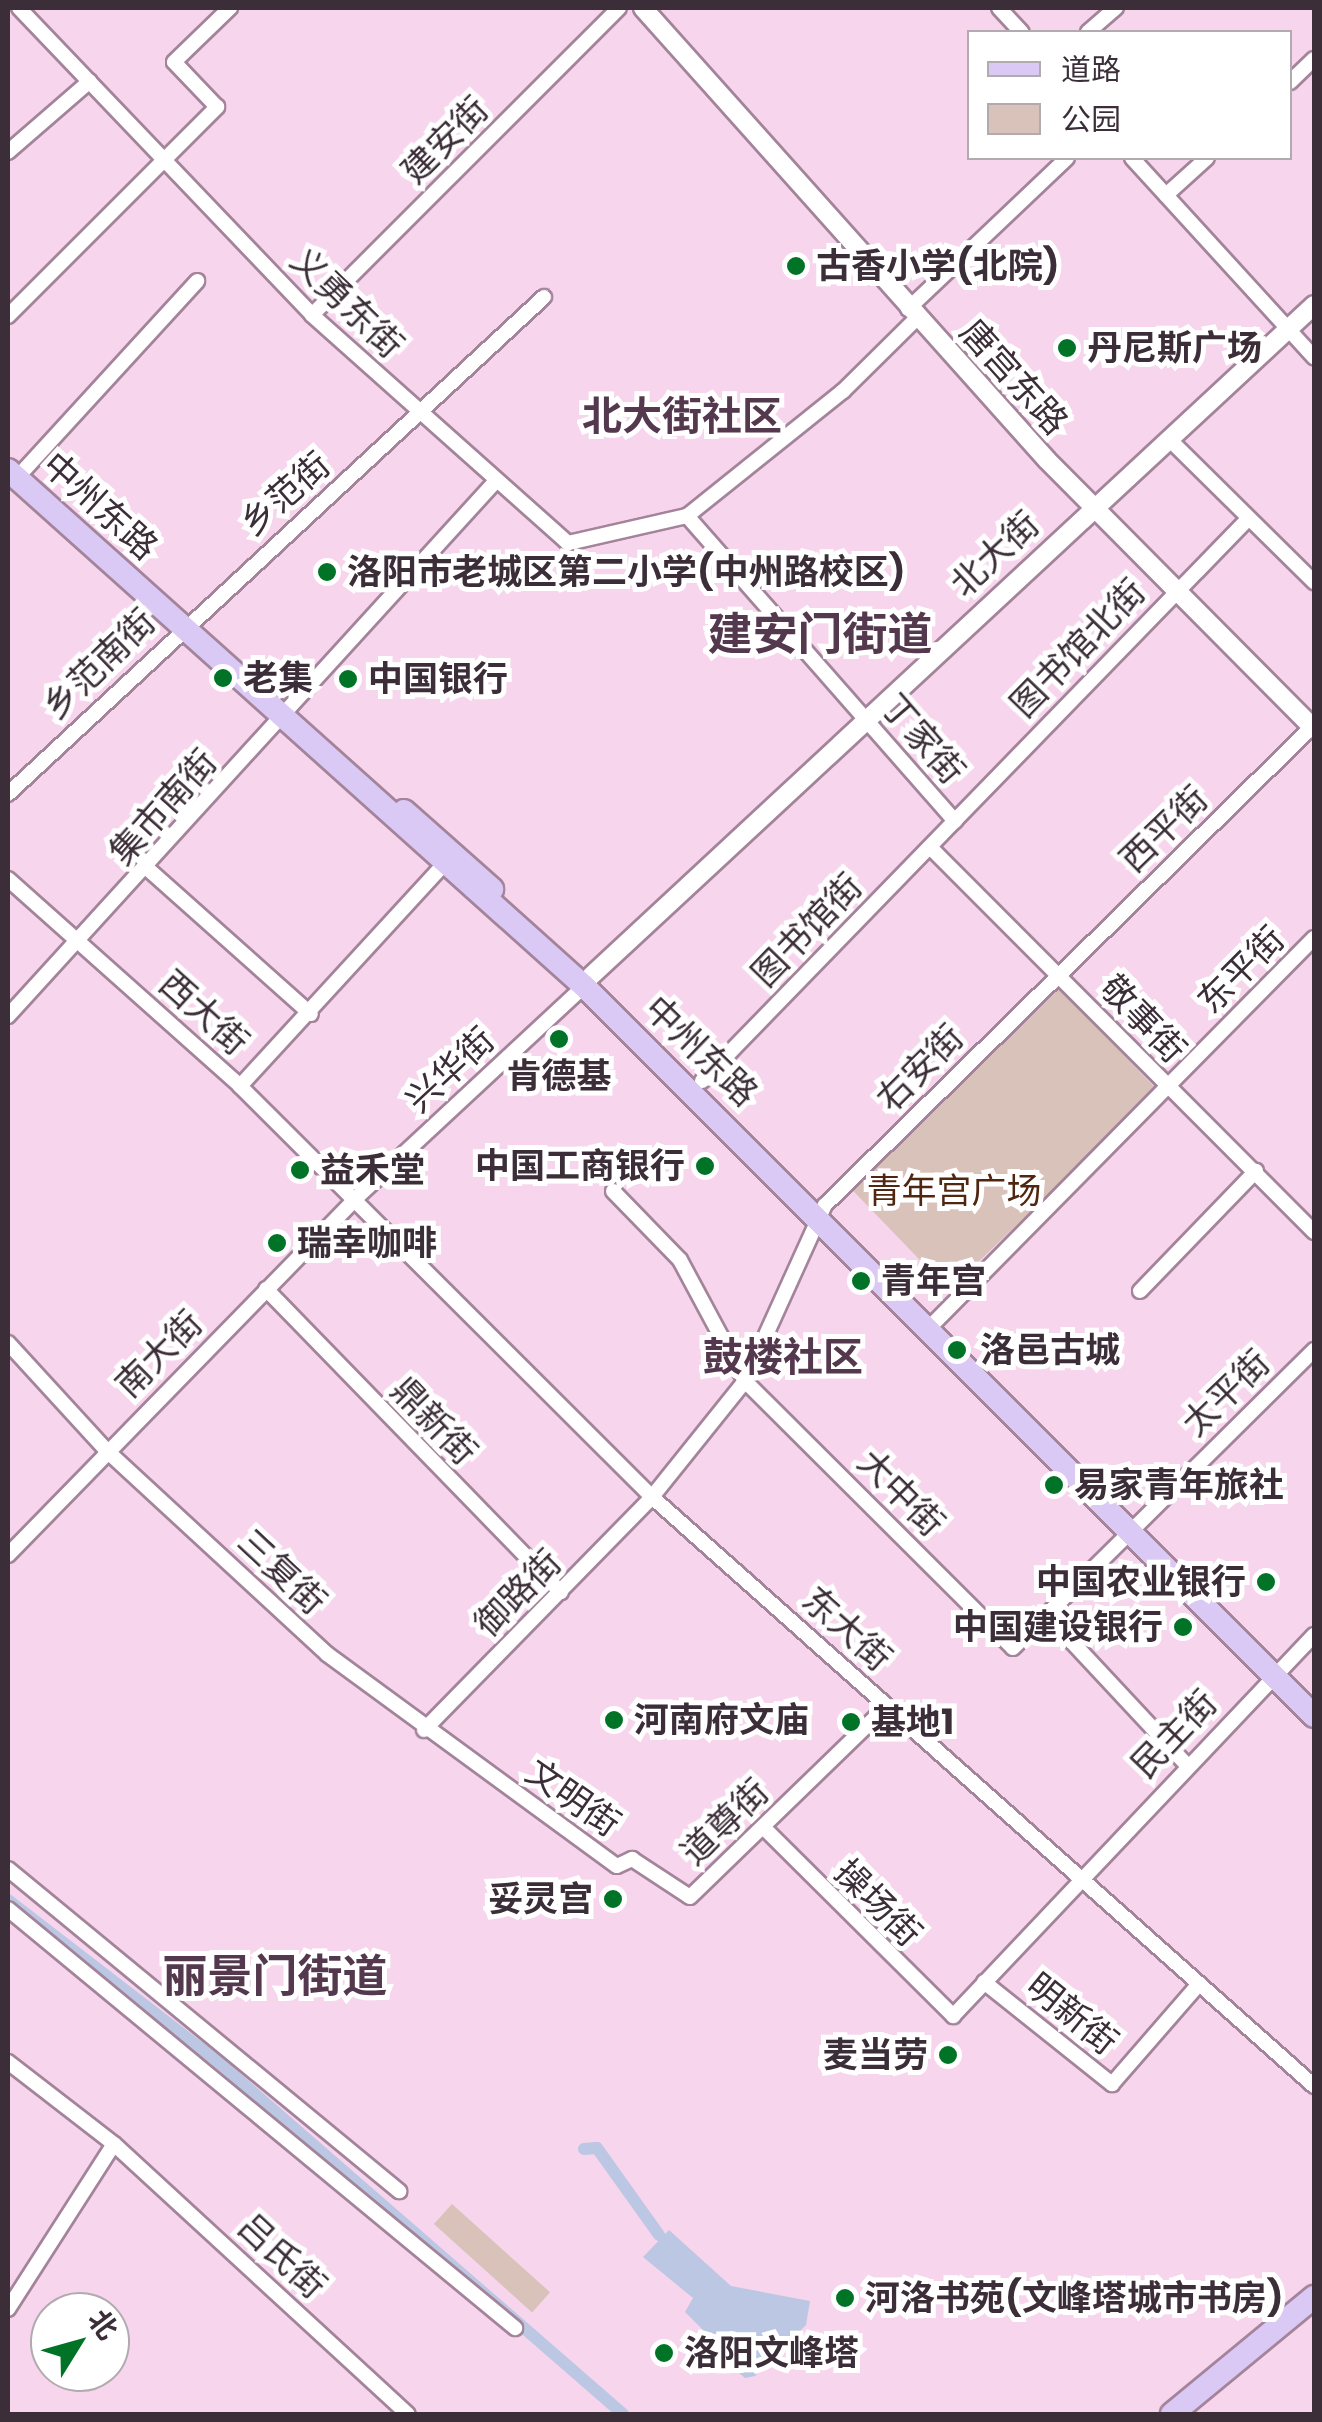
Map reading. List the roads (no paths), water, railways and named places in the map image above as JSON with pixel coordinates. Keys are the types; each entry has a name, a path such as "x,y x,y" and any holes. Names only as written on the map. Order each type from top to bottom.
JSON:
{"main road":[{"name":"中州东路","path":"13,464 186,622 442,866 591,981 1278,1669 1314,1716"},
{"name":"中州东路","path":"284,714 702,1080 822,1210"},
{"name":"中州东路","path":"1278,1669 1314,1694"},
{"path":"1172,2414 1314,2297"},
{"path":"1187,2414 1314,2311"}],"street":[{"name":"义勇东街","path":"19,8 312,314 420,416 568,542 686,516"},
{"path":"9,310 218,107 174,62 230,8"},
{"name":"建安街","path":"312,314 619,8"},
{"name":"唐宫东路","path":"643,8 912,313 1096,512 1313,728"},
{"path":"998,8 1019,30"},
{"path":"1090,30 1116,8"},
{"path":"1292,80 1314,59"},
{"path":"8,152 90,81"},
{"path":"686,516 843,391 912,313 1065,160"},
{"path":"1134,160 1314,357"},
{"path":"1166,195 1205,160"},
{"path":"13,464 197,281"},
{"name":"乡范街","path":"186,622 420,416 544,296"},
{"name":"北大街","path":"1096,512 1176,446 1292,332 1314,305"},
{"name":"北大街","path":"591,981 1292,332 1314,318"},
{"path":"1176,446 1314,582"},
{"name":"集市南街","path":"8,1016 148,870 495,482"},
{"name":"丁家街","path":"686,516 955,821"},
{"name":"图书馆北街","path":"955,821 1248,518"},
{"name":"乡范南街","path":"8,794 186,622"},
{"name":"西平街","path":"1058,974 1313,728"},
{"name":"图书馆街","path":"702,1080 955,821"},
{"name":"敬事街","path":"930,847 1314,1232"},
{"path":"240,1086 312,1014 442,866"},
{"path":"148,870 312,1014"},
{"name":"西大街","path":"8,878 240,1086 356,1198"},
{"name":"东平街","path":"934,1323 1314,938"},
{"name":"右安街","path":"822,1210 1058,974"},
{"name":"兴华街","path":"356,1198 591,981"},
{"path":"1140,1290 1256,1171"},
{"name":"大中街","path":"613,1191 680,1260 749,1385 1014,1648"},
{"name":"南大街","path":"8,1555 106,1450 356,1198"},
{"name":"东大街","path":"356,1198 652,1497 1314,2086"},
{"name":"御路街","path":"424,1730 652,1497 749,1385 822,1210"},
{"name":"鼎新街","path":"266,1289 561,1592"},
{"name":"三复街","path":"8,1343 106,1450 424,1730"},
{"name":"太平街","path":"1014,1648 1133,1525 1314,1350"},
{"path":"1046,1614 1187,1765"},
{"name":"民主街","path":"953,2016 1077,1876 1314,1634"},
{"name":"道尊街","path":"690,1897 886,1706"},
{"name":"文明街","path":"424,1730 617,1866 632,1859 690,1897"},
{"name":"操场街","path":"764,1828 953,2016"},
{"path":"8,1869 399,2191"},
{"path":"8,1909 515,2328"},
{"name":"明新街","path":"984,1982 1112,2084 1200,1984"},
{"name":"吕氏街","path":"8,2062 114,2144 408,2414"},
{"path":"8,2308 114,2144"}],"water":[{"path":"669,2230 731,2286 810,2301 806,2325 755,2376 745,2378 704,2343 709,2336 685,2312 693,2298 643,2257"}],"waterway":[{"path":"8,1900 217,2061 623,2414"},
{"path":"584,2149 597,2148 659,2235"}],"place":[{"name":"古香小学(北院)","path":"796,266"},
{"name":"丹尼斯广场","path":"1067,348"},
{"name":"洛阳市老城区第二小学(中州路校区)","path":"327,572"},
{"name":"老集","path":"223,678"},
{"name":"中国银行","path":"348,679"},
{"name":"肯德基","path":"559,1039"},
{"name":"中国工商银行","path":"705,1166"},
{"name":"益禾堂","path":"300,1170"},
{"name":"瑞幸咖啡","path":"277,1243"},
{"name":"青年宫","path":"861,1281"},
{"name":"洛邑古城","path":"957,1350"},
{"name":"易家青年旅社","path":"1054,1485"},
{"name":"中国农业银行","path":"1266,1582"},
{"name":"中国建设银行","path":"1183,1627"},
{"name":"河南府文庙","path":"614,1720"},
{"name":"基地1","path":"851,1722"},
{"name":"妥灵宫","path":"613,1899"},
{"name":"麦当劳","path":"948,2055"},
{"name":"河洛书苑(文峰塔城市书房)","path":"845,2298"},
{"name":"洛阳文峰塔","path":"664,2353"}],"district":[{"name":"北大街社区","path":"682,416"},
{"name":"建安门街道","path":"820,635"},
{"name":"鼓楼社区","path":"783,1357"},
{"name":"丽景门街道","path":"275,1977"}],"park label":[{"name":"青年宫广场","path":"954,1191"}]}
